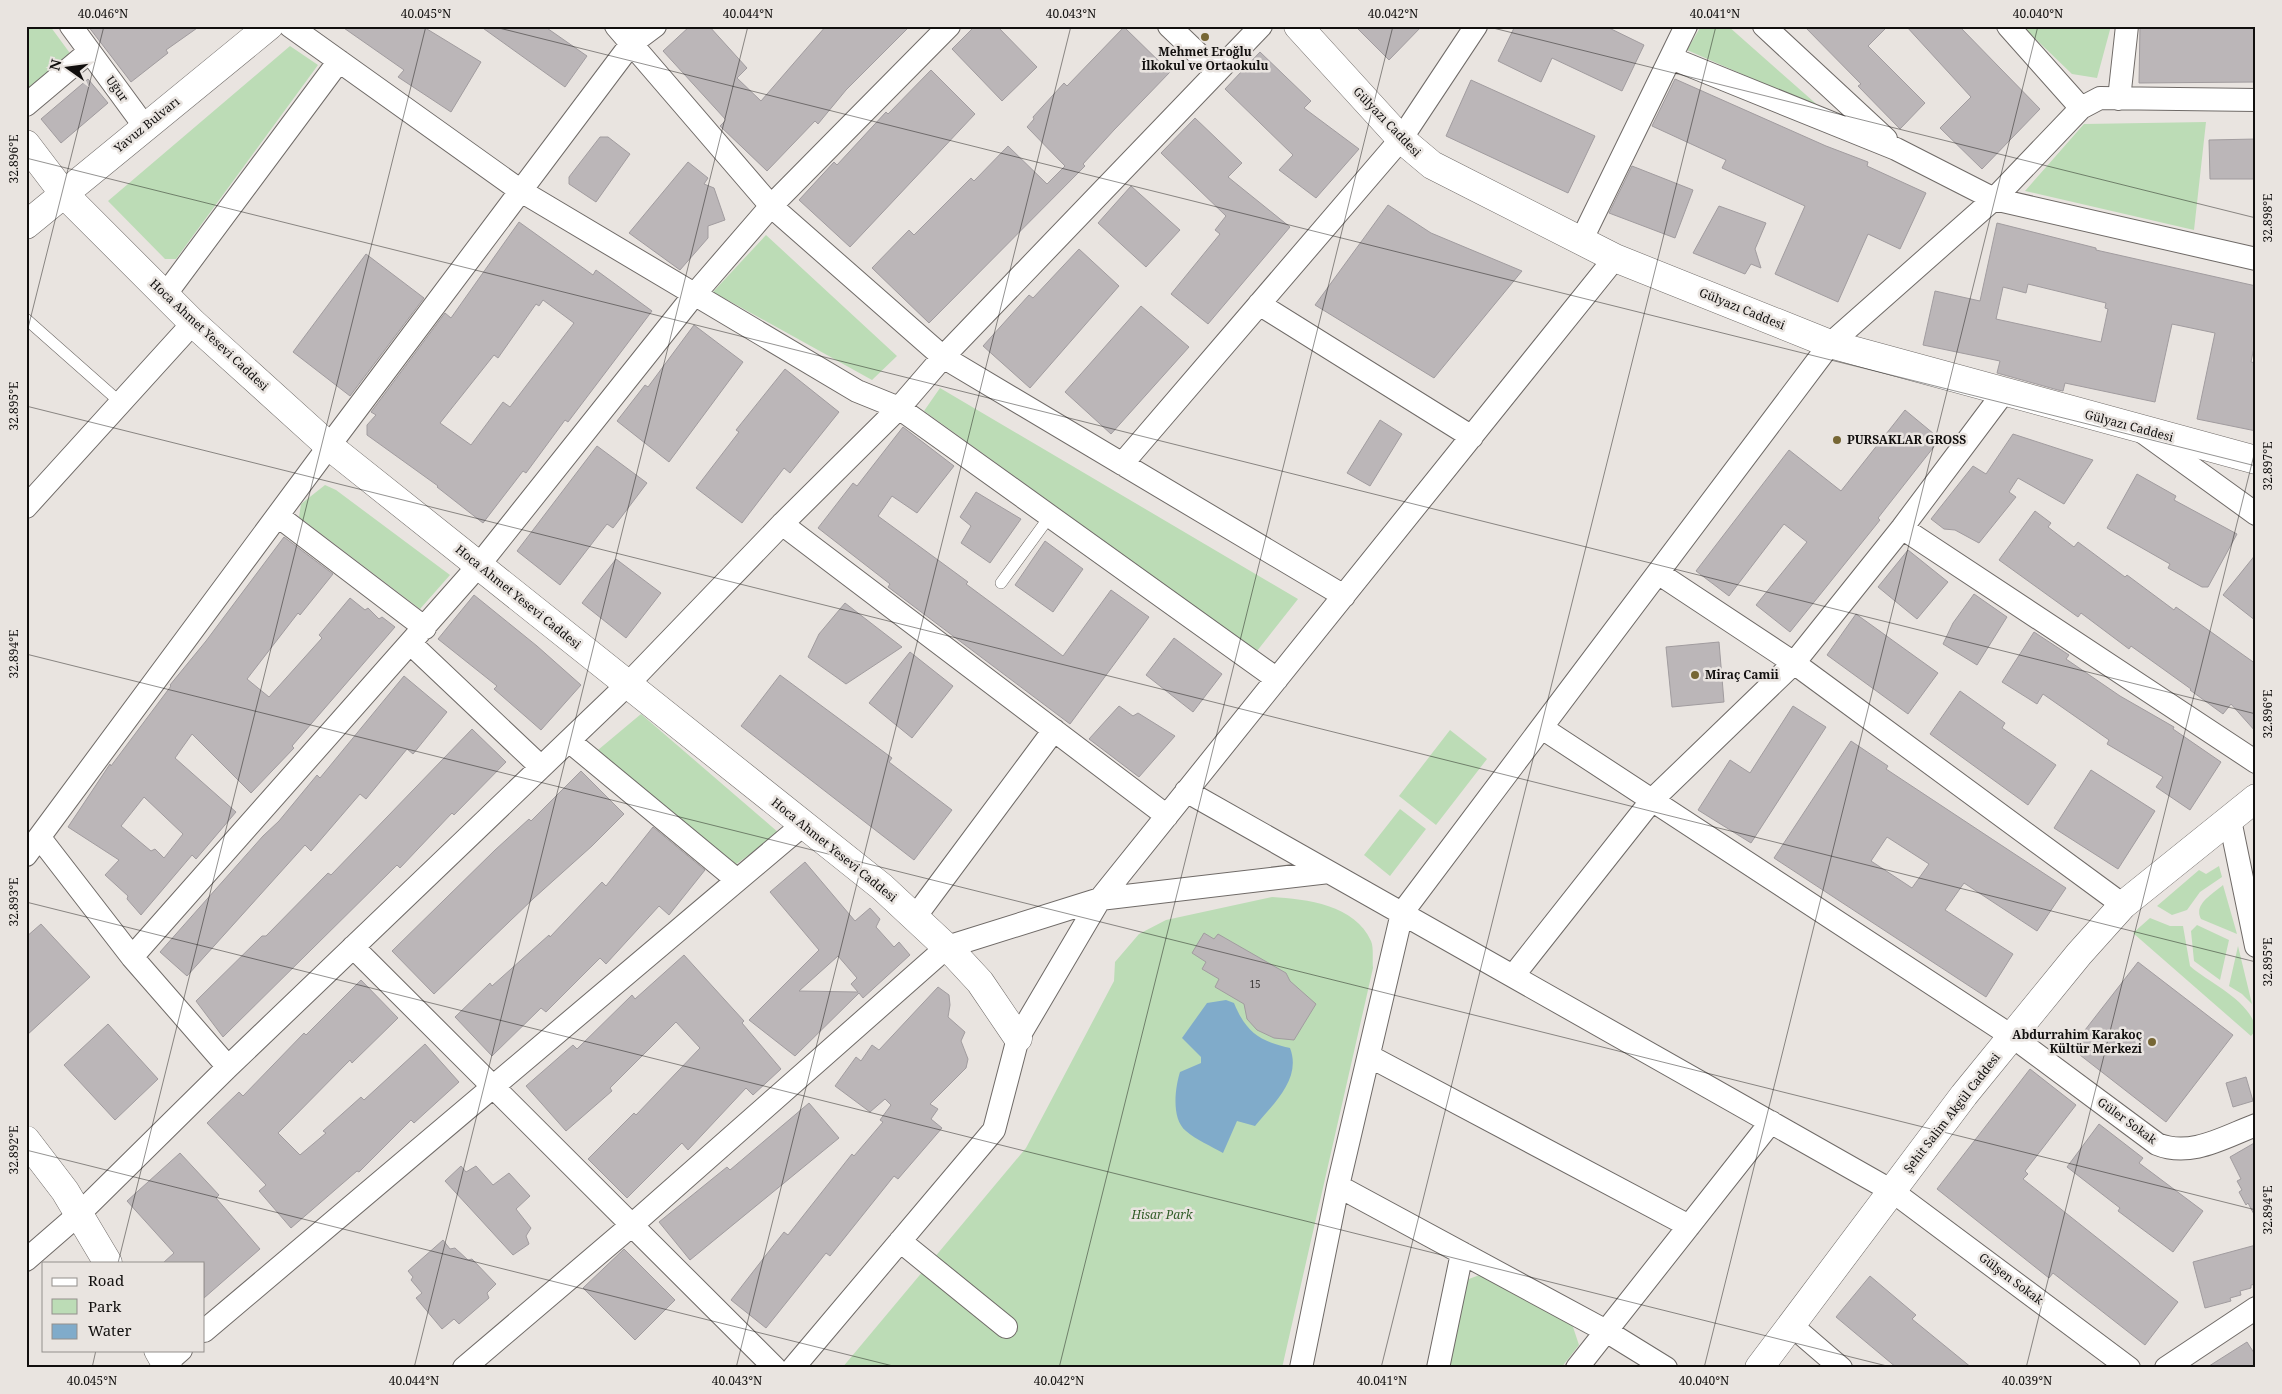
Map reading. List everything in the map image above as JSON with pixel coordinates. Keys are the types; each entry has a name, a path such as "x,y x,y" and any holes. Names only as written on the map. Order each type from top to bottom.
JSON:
{"street":[{"name":"Uğur","path":"71,26 145,127"},
{"name":"Yavuz Bulvarı","path":"26,225 269,26"},
{"path":"290,26 521,191 857,392 899,408 1277,679"},
{"path":"616,26 771,206 942,358 1344,596"},
{"path":"228,1067 33,846 329,446 631,44 654,26"},
{"path":"132,957 479,565 694,295 771,206 949,26"},
{"path":"1169,26 1217,72"},
{"path":"26,1260 79,1214 228,1067 627,686 782,524 899,408 942,358 1261,26"},
{"name":"Gülyazı Caddesi","path":"1298,26 1401,139 1432,165 1616,258 1830,344 2256,460"},
{"path":"1122,464 1401,139 1476,26"},
{"path":"1581,241 1686,26"},
{"path":"2008,26 2081,108"},
{"path":"2119,98 2127,26"},
{"path":"1768,28 1896,149"},
{"path":"26,105 89,52"},
{"path":"1671,58 1896,149 1994,199 2256,259"},
{"path":"165,295 339,61"},
{"path":"1301,1368 1338,1186 1402,913 1830,344 1994,199 2081,108 2100,98 2256,100"},
{"name":"Hoca Ahmet Yesevi Caddesi","path":"29,152 64,194 193,323 329,446 627,686 882,887 947,947 980,982 1018,1038"},
{"path":"793,1368 994,1130 1018,1038 1100,899 1616,258"},
{"path":"1259,304 1472,437"},
{"path":"26,507 193,323"},
{"path":"1512,976 1652,800 1794,663 1902,528 2004,392"},
{"path":"2137,428 2256,514"},
{"path":"278,516 418,636 542,767"},
{"path":"782,524 1167,816"},
{"path":"1902,528 2256,762"},
{"path":"1658,573 1794,663 2123,905"},
{"name":"Güler Sokak","path":"1542,728 2013,1037 2157,1144 2167,1148 2195,1148 2256,1125"},
{"path":"915,917 1054,730"},
{"path":"569,741 737,880"},
{"name":"Gülşen Sokak","path":"1186,792 1892,1191 2129,1368"},
{"name":"Şehit Salim Akgül Caddesi","path":"1759,1368 1964,1096 2079,954 2123,905 2256,798"},
{"path":"2230,820 2256,946"},
{"path":"205,1330 804,824"},
{"path":"464,1368 632,1225 947,947 1100,899 1330,872"},
{"path":"353,947 774,1368"},
{"path":"1369,1056 1689,1226"},
{"path":"1577,1368 1771,1122"},
{"path":"26,1140 65,1191 107,1262"},
{"path":"1338,1186 1606,1331 1666,1368"},
{"path":"900,1241 1006,1327"},
{"path":"1438,1368 1462,1253"},
{"path":"2166,1368 2256,1308"},
{"path":"1791,1325 1842,1368"}],"lane":[{"path":"26,320 121,404"},
{"path":"1002,583 1050,516"}],"green space":[{"path":"26,26 50,26 72,56 26,93"},
{"path":"1701,26 1728,26 1822,109 1687,50"},
{"path":"2022,26 2111,26 2097,78 2072,74"},
{"path":"290,46 318,65 176,259 165,259 108,201"},
{"path":"2206,122 2194,230 2025,191 2084,124"},
{"path":"766,235 897,356 872,380 713,292"},
{"path":"940,388 1298,599 1257,651 924,411"},
{"path":"325,485 336,490 450,575 420,609 299,517 301,504"},
{"path":"641,714 779,833 735,865 598,750"},
{"path":"1450,730 1487,759 1436,825 1399,796"},
{"path":"1400,809 1426,829 1390,876 1364,855"},
{"path":"2219,866 2222,877 2200,892 2187,910 2172,915 2157,906 2199,870 2206,874"},
{"path":"2223,885 2237,934 2201,919 2199,914 2205,900"},
{"name":"Hisar Park","path":"1272,897 1314,902 1342,912 1354,919 1364,929 1371,941 1373,951 1373,968 1282,1368 842,1368 1026,1148 1114,981 1115,962 1139,934 1166,920"},
{"path":"2150,918 2170,926 2183,926 2190,966 2238,1001 2246,1010 2253,1019 2256,1030 2251,1036 2133,933"},
{"path":"2197,925 2229,940 2220,980 2194,961 2191,931"},
{"path":"2238,946 2252,1004 2242,994 2229,986"},
{"path":"1485,1273 1571,1321 1579,1345 1561,1368 1446,1368 1466,1280"}],"water":[{"path":"1226,1000 1234,1003 1243,1021 1255,1034 1270,1042 1290,1048 1293,1059 1289,1081 1277,1100 1255,1126 1237,1121 1223,1153 1199,1140 1181,1126 1176,1111 1176,1103 1180,1072 1201,1063 1201,1057 1182,1038 1207,1003"}],"building":[{"path":"88,26 200,26 166,50 168,53 131,82"},
{"path":"341,26 422,26 481,62 451,112 398,77 404,70"},
{"path":"480,26 544,26 587,56 565,87"},
{"path":"690,26 709,26 747,68 737,78 761,101 826,26 910,26 846,90 818,124 815,121 767,171 720,126 726,120 663,51"},
{"path":"975,26 997,26 1037,67 1002,101 952,49"},
{"path":"1355,26 1422,26 1389,60"},
{"path":"1515,26 1605,26 1644,45 1622,91 1552,58 1541,82 1498,61"},
{"path":"1804,26 1888,26 1868,46 1925,103 1900,129 1858,86 1861,84"},
{"path":"1906,26 1959,26 2040,109 1982,169 1940,128 1971,97"},
{"path":"2140,26 2256,26 2256,82 2139,83"},
{"path":"1124,27 1170,72 1083,164 1085,166 929,323 872,268 909,230 914,235 971,178 974,181 1008,146 1047,184 1065,166 1027,127 1034,119 1033,117 1064,83 1067,86"},
{"path":"1260,52 1311,101 1304,108 1359,149 1316,198 1279,170 1293,155 1225,89"},
{"path":"931,70 975,114 850,247 799,200 834,162 837,165 886,112 888,114"},
{"path":"88,79 108,103 61,143 41,119"},
{"path":"1675,79 1826,146 1868,162 1867,166 1926,193 1900,249 1868,234 1838,302 1775,274 1805,206 1722,168 1726,160 1652,126"},
{"path":"1471,80 1595,136 1568,193 1446,136"},
{"path":"1195,118 1242,163 1228,177 1290,227 1208,324 1171,294 1220,234 1215,230 1226,216 1161,153"},
{"path":"600,137 608,137 630,154 596,202 569,184 569,177"},
{"path":"2256,139 2256,179 2210,179 2209,140"},
{"path":"688,162 708,178 704,184 714,188 725,220 708,226 708,238 680,270 629,233"},
{"path":"1632,166 1693,190 1675,238 1609,213"},
{"path":"1131,186 1180,230 1146,267 1098,223"},
{"path":"1388,205 1431,233 1522,271 1434,378 1315,305"},
{"path":"1719,206 1766,223 1755,249 1761,268 1751,264 1745,274 1693,253"},
{"path":"519,222 593,275 596,270 652,311 568,422 565,420 526,473 523,471 483,523 438,486 367,435 367,425 376,415 371,412 445,313 451,318","holes":["543,300 574,323 510,407 503,402 471,445 440,423 494,355 498,358 536,304 539,306"]},
{"path":"1997,223 2096,248 2096,250 2256,286 2256,338 2251,362 2256,363 2256,431 2197,419 2215,333 2172,324 2155,402 2065,383 2063,391 2058,390 1997,373 2000,361 1923,345 1935,291 1980,301","holes":["2028,284 2106,303 2105,308 2108,309 2101,342 1996,319 2003,287 2026,293"]},
{"path":"1079,249 1119,286 1030,388 983,346 1029,295 1033,298"},
{"path":"366,254 424,298 350,396 293,352"},
{"path":"1141,306 1189,347 1111,434 1065,392"},
{"path":"694,325 743,362 669,462 617,421 645,385 648,387"},
{"path":"785,369 839,412 790,473 784,468 742,523 696,488 739,432 736,430"},
{"path":"1905,410 1940,439 1878,518 1880,520 1790,632 1756,605 1807,542 1784,524 1729,596 1696,571 1789,450 1841,491"},
{"path":"1380,420 1402,434 1370,486 1347,473"},
{"path":"903,427 954,466 917,513 892,496 878,516 968,582 966,584 1063,656 1111,590 1149,617 1070,724 888,587 890,584 818,528 853,483 857,486"},
{"path":"2013,434 2093,460 2064,504 2018,478 2009,492 2016,497 1979,543 1955,530 1944,529 1931,519 1973,466 1986,474"},
{"path":"597,446 647,483 613,528 607,524 560,585 517,551"},
{"path":"2137,474 2176,496 2174,500 2237,534 2208,587 2202,587 2168,568 2170,564 2107,528"},
{"path":"976,492 1021,519 990,563 961,543 971,526 960,517"},
{"path":"2035,511 2051,523 2048,527 2074,547 2078,542 2125,577 2127,575 2174,610 2176,607 2256,664 2256,732 2231,704 2223,714 2131,646 2129,649 2081,613 2078,617 1999,560"},
{"path":"284,537 333,574 300,615 298,613 247,679 269,697 322,638 319,635 350,598 365,610 368,608 379,619 382,617 395,627 292,746 294,748 251,793 192,734 175,758 236,812 196,859 192,855 141,915 127,899 128,896 105,875 119,860 68,827 110,764 111,766 170,685 206,641","holes":["144,797 183,834 164,858 155,849 151,851 121,826"]},
{"path":"1045,541 1083,569 1053,612 1015,585"},
{"path":"1908,550 1948,582 1917,619 1878,587"},
{"path":"2256,554 2256,621 2223,595"},
{"path":"616,559 661,593 626,638 582,603"},
{"path":"1974,594 2007,617 1977,665 1943,644 1953,623"},
{"path":"474,595 537,646 581,685 541,730 494,689 497,686 438,639"},
{"path":"845,603 902,647 846,684 808,657 819,634"},
{"path":"1856,614 1938,673 1908,714 1827,655"},
{"path":"2034,632 2069,655 2066,659 2120,696 2174,727 2173,729 2221,762 2190,810 2156,787 2163,777 2107,744 2109,740 2043,694 2037,704 2002,682"},
{"path":"1174,638 1222,674 1193,712 1146,675"},
{"name":"Miraç Camii","path":"1719,642 1724,702 1672,707 1666,647"},
{"path":"910,652 953,686 912,738 869,703"},
{"path":"780,675 892,758 889,762 952,810 914,860 741,726"},
{"path":"404,676 447,712 413,754 407,749 366,799 360,794 311,851 305,845 187,976 160,952 263,836 279,821 317,775 320,778"},
{"path":"1960,691 2005,723 2002,728 2056,765 2028,805 1930,734"},
{"path":"1119,706 1133,716 1138,713 1175,736 1139,777 1089,739"},
{"path":"1793,706 1826,727 1751,843 1698,810 1730,760 1750,773"},
{"path":"472,729 506,762 454,815 452,813 400,868 397,865 223,1037 196,1001 262,936 266,936 328,873 331,875"},
{"path":"1851,741 1888,766 1886,769 2066,888 2037,931 1964,883 1945,910 2013,954 1986,997 1774,858","holes":["1887,837 1929,864 1912,888 1871,861"]},
{"path":"2091,770 2155,811 2118,869 2054,828"},
{"path":"581,771 624,814 434,994 392,951 495,850 529,819 531,821"},
{"path":"653,827 705,870 669,915 659,906 606,964 600,958 546,1012 541,1008 492,1056 455,1017 490,983 492,986 549,935 550,937 602,882 606,886"},
{"path":"805,862 855,921 870,908 880,919 876,927 894,947 899,942 910,955 863,998 859,993 795,1056 749,1020 819,950 770,892","holes":["838,956 857,978 851,984 858,992 799,991"]},
{"path":"41,924 90,977 26,1036 26,937"},
{"path":"1204,933 1214,939 1218,934 1286,973 1290,981 1316,1004 1294,1040 1274,1038 1257,1030 1247,1019 1244,1004 1215,987 1219,979 1202,969 1206,962 1192,953"},
{"path":"684,955 744,1021 742,1023 781,1069 753,1095 746,1088 688,1150 682,1143 627,1198 588,1159 634,1113 636,1115 700,1048 676,1022 610,1088 612,1091 566,1131 526,1086 573,1045 577,1049 632,995 635,999"},
{"name":"Abdurrahim Karakoç Kültür Merkezi","path":"2138,962 2233,1035 2166,1122 2071,1048"},
{"path":"361,980 398,1018 352,1063 350,1060 278,1133 300,1155 326,1133 323,1131 361,1097 364,1100 425,1044 459,1082 414,1123 411,1120 359,1172 357,1171 291,1228 259,1191 266,1185 207,1123 239,1092 243,1096 304,1033 306,1035"},
{"path":"938,987 949,995 948,1017 965,1032 961,1041 968,1059 966,1068 930,1104 938,1109 931,1119 942,1128 898,1179 894,1176 830,1256 826,1253 766,1328 731,1300 784,1232 788,1235 852,1154 854,1156 883,1122 880,1120 891,1105 885,1099 870,1112 835,1086 856,1057 861,1061 872,1045 879,1050"},
{"path":"108,1024 158,1079 115,1120 64,1065"},
{"path":"2030,1069 2076,1105 2025,1171 2028,1174 2023,1179 2178,1302 2145,1345 2053,1273 2049,1278 1937,1189"},
{"path":"2246,1077 2253,1101 2233,1107 2226,1083"},
{"path":"809,1103 839,1138 690,1260 659,1222 727,1167 730,1170"},
{"path":"2099,1124 2143,1158 2139,1163 2203,1211 2173,1252 2118,1211 2120,1208 2067,1167"},
{"path":"2256,1142 2256,1218 2248,1203 2246,1205 2239,1192 2242,1190 2237,1181 2241,1179 2230,1157"},
{"path":"180,1153 219,1195 216,1198 260,1249 205,1297 205,1262 164,1262 174,1253 127,1201"},
{"path":"461,1166 466,1172 476,1166 493,1185 509,1173 530,1196 516,1209 531,1228 526,1236 529,1244 513,1255 445,1181"},
{"path":"443,1240 450,1249 455,1248 468,1260 472,1259 496,1284 487,1293 489,1298 459,1324 454,1319 442,1329 416,1298 422,1293 411,1280 413,1277 408,1271"},
{"path":"2256,1245 2256,1284 2251,1285 2251,1288 2240,1291 2241,1295 2230,1298 2231,1301 2205,1308 2193,1262"},
{"path":"624,1249 675,1300 635,1340 583,1288"},
{"path":"1870,1276 1916,1315 1912,1319 1972,1368 1897,1368 1836,1317"},
{"path":"2247,1342 2256,1356 2256,1368 2206,1368"}],"place":[{"name":"Mehmet Eroğlu İlkokul ve Ortaokulu","path":"1205,37"},
{"name":"PURSAKLAR GROSS","path":"1837,440"},
{"name":"Miraç Camii","path":"1695,675"},
{"name":"Abdurrahim Karakoç Kültür Merkezi","path":"2152,1042"}]}
